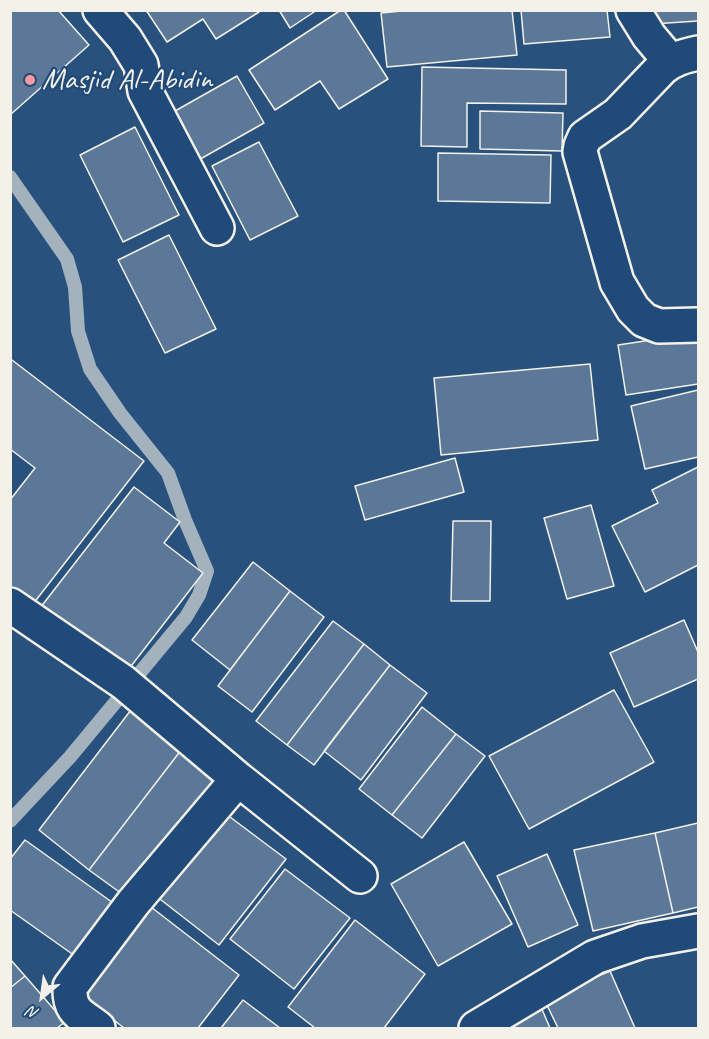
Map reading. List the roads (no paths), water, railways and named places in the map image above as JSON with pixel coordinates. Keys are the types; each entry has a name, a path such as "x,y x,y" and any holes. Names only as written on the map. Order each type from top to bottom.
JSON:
{"street":[{"path":"100,10 125,39 141,65 145,91 217,228"},
{"path":"633,10 649,36 684,57"},
{"path":"684,57 662,68 618,114 585,137 580,152 616,282 633,309 644,320 659,326 699,325"},
{"path":"10,605 123,682 238,779 360,876"},
{"path":"98,1029 74,1010 70,999 70,987 133,903 238,779"},
{"path":"476,1029 595,957 642,941 699,931"}],"waterway":[{"path":"10,177 67,259 75,287 78,331 90,369 120,413 168,473 207,571 199,595 186,617 70,757 10,821"}],"place":[{"name":"Masjid Al-Abidin","path":"30,80"}]}
